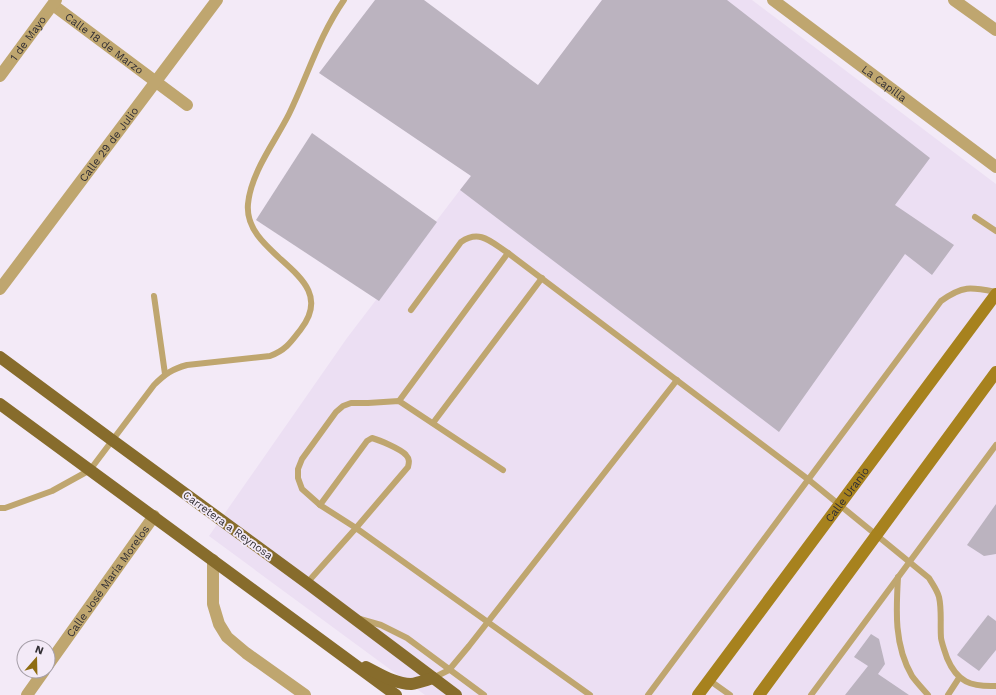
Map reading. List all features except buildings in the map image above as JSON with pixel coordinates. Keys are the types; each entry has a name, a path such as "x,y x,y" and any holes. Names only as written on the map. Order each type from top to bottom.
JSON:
{"main road":[{"name":"Carretera a Reynosa","path":"0,357 307,583 456,695"},
{"path":"0,404 396,695"},
{"path":"337,652 396,681 410,684 433,678"}],"street":[{"name":"Calle 29 de Julio","path":"0,289 217,0"},
{"name":"La Capilla","path":"773,0 996,167"},
{"path":"954,0 996,30"},
{"name":"Calle 18 de Marzo","path":"54,3 186,105"},
{"name":"1 de Mayo","path":"0,76 54,3"},
{"name":"Calle Uranio","path":"698,695 996,293"},
{"path":"759,695 996,372"},
{"name":"Calle José María Morelos","path":"56,654 154,516"},
{"path":"213,560 213,604 219,624 227,637 246,653 305,695"},
{"path":"27,695 38,679"}],"lane":[{"path":"0,508 5,508 52,491 90,470 154,385 164,374 176,368 187,365 263,357 280,353 286,348 299,331 310,314 312,303 310,293 304,281 261,241 253,231 249,220 248,204 260,165 288,116 324,33 344,0"},
{"path":"975,217 996,231"},
{"path":"412,310 461,242 466,238 474,236 482,237 508,253 809,480 929,578 940,599 941,639 951,668 959,678 971,684 996,686"},
{"path":"399,401 508,253"},
{"path":"433,423 542,278"},
{"path":"648,695 941,301 954,292 965,288 980,288 996,293"},
{"path":"154,296 164,374"},
{"path":"433,678 449,670 677,380"},
{"path":"503,470 399,401 351,403 343,406 336,412 302,459 298,469 298,478 302,489 320,505 356,528 590,695"},
{"path":"307,583 408,467 409,461 406,455 380,440 372,438 367,441 320,505"},
{"path":"811,695 996,445"},
{"path":"898,577 896,619 903,657 913,677 928,695"},
{"path":"352,617 381,625 407,638 484,695"},
{"path":"948,695 959,678"},
{"path":"709,680 730,695"}],"shaded area":[{"path":"602,0 752,0 996,184 996,695 425,695 209,536 347,338"}]}
